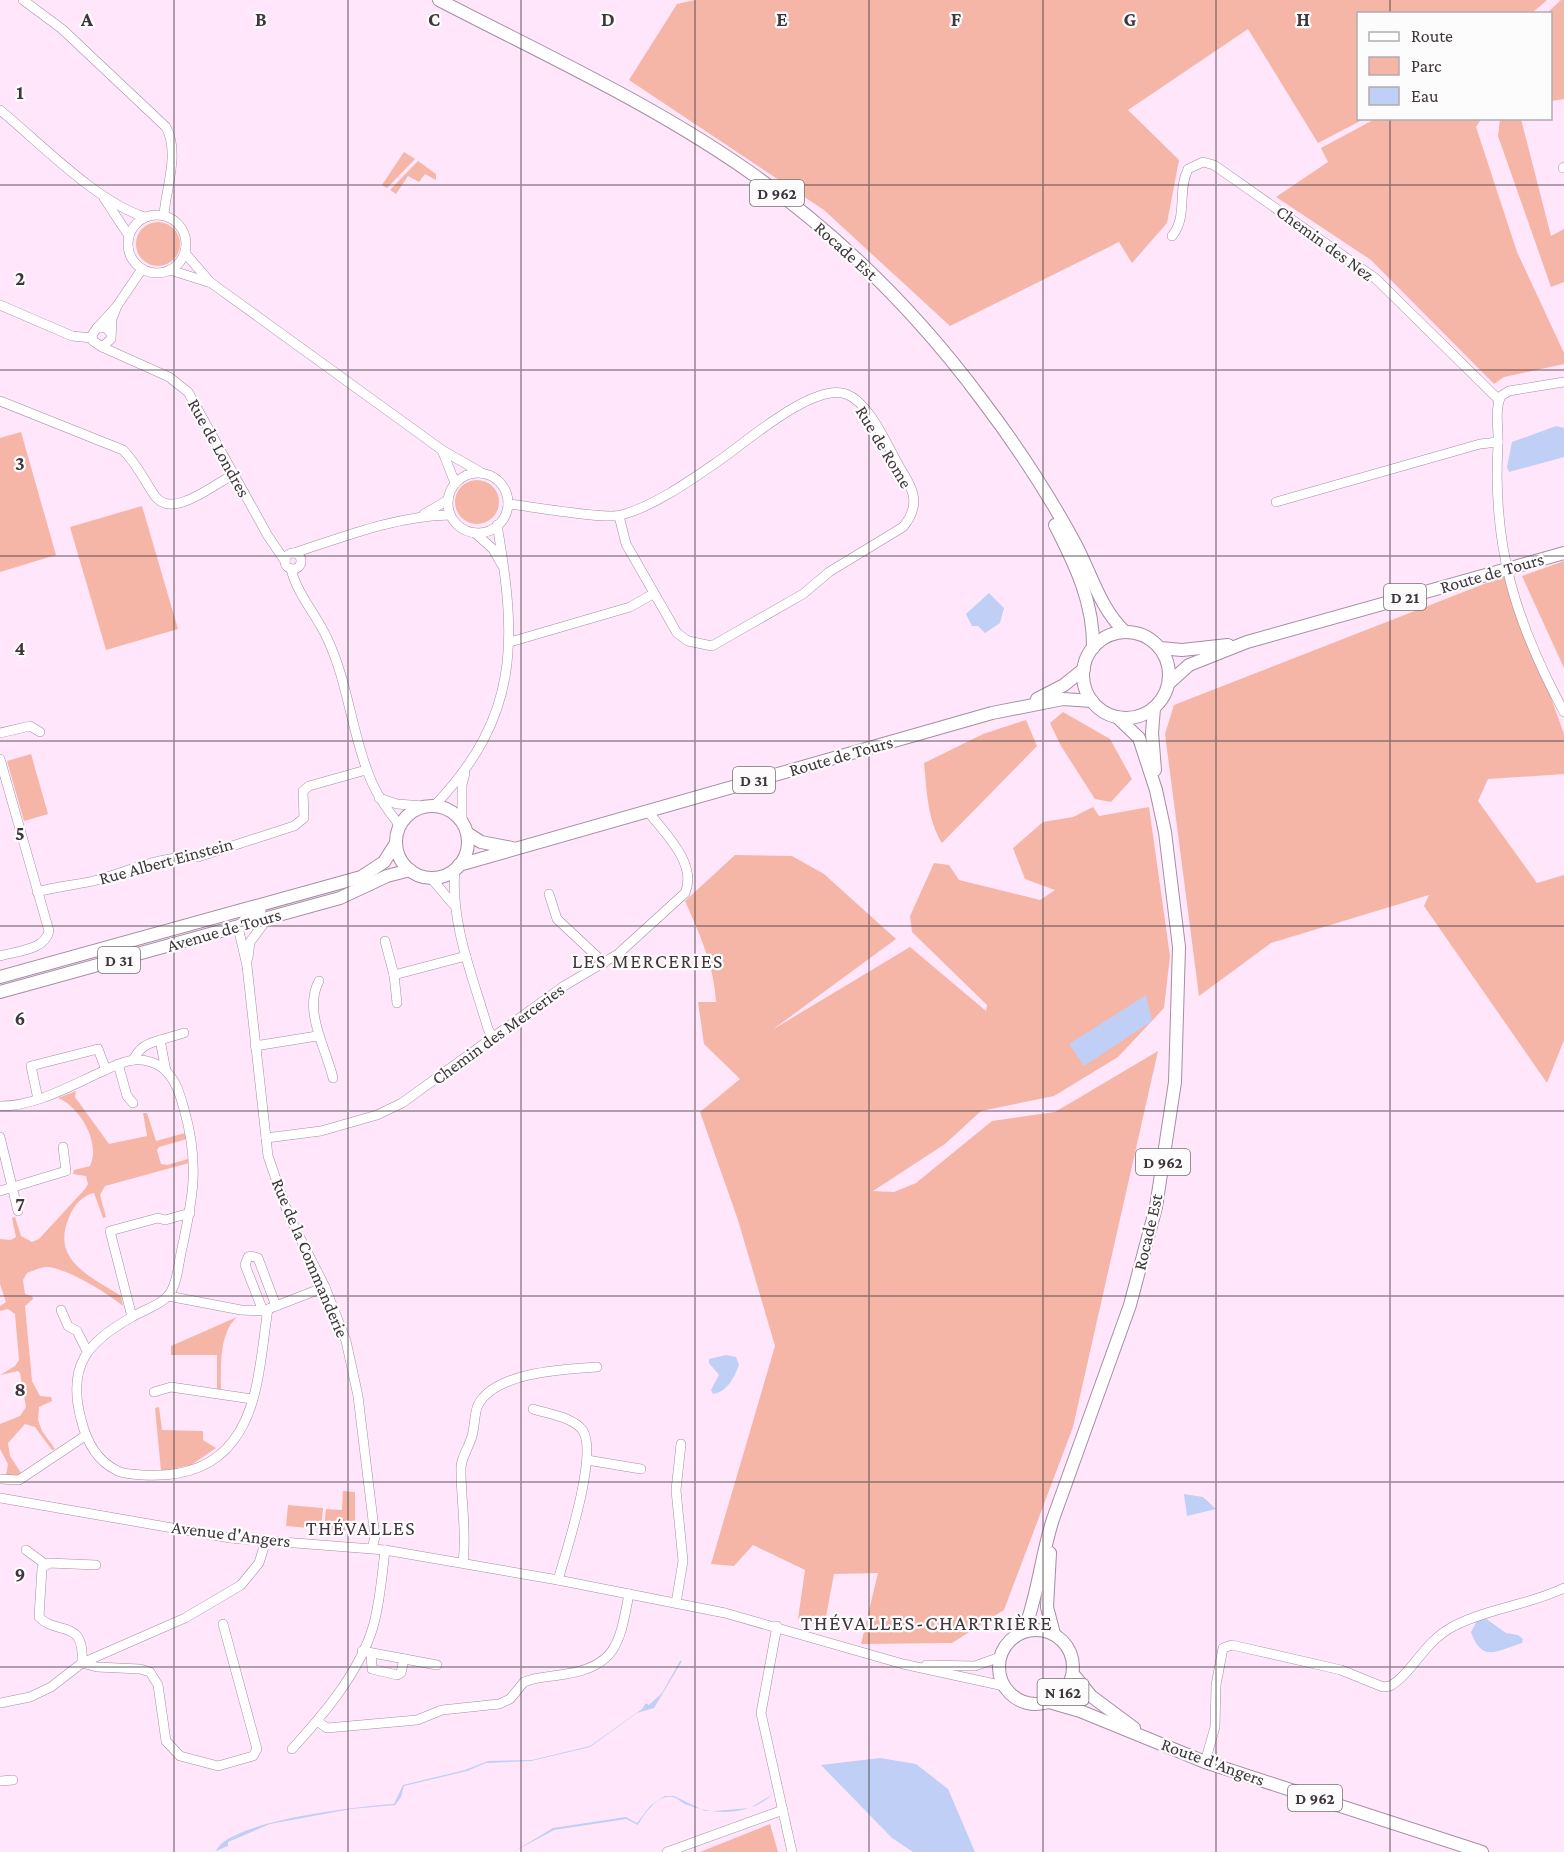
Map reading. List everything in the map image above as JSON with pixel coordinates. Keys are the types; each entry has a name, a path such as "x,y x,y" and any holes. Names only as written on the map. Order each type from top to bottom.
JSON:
{"main road":[{"name":"Rocade Est","path":"439,0 667,120 749,172 811,219 861,262 926,329 982,399 1036,480 1076,546 1106,611 1125,632"},
{"name":"Rocade Est","path":"1036,480 1084,590 1092,618 1093,648"},
{"name":"Route de Tours","path":"1169,683 1189,665 1247,642 1564,553"},
{"path":"1125,632 1144,636 1160,648 1168,664 1169,683 1155,708 1131,718 1118,717 1108,714 1092,701 1084,685 1084,669 1093,648 1102,640 1125,632"},
{"name":"Route de Tours","path":"1160,648 1182,650 1247,642"},
{"name":"Route de Tours","path":"1028,704 1064,685 1084,669"},
{"name":"Route de Tours","path":"457,867 646,810 1028,704 1063,699 1092,701"},
{"name":"Rocade Est","path":"1155,708 1152,733 1156,790"},
{"name":"Rocade Est","path":"1024,1631 1034,1607 1042,1554 1053,1519 1130,1305 1156,1207 1175,1082 1179,947 1165,831 1156,790 1139,738 1118,717"},
{"path":"429,806 455,813 465,827 467,849 457,867 439,877 431,878 410,870 400,858 396,843 400,826 414,810 429,806"},
{"name":"Route de Tours","path":"465,827 481,842 516,849"},
{"name":"Avenue de Tours","path":"0,977 362,878 384,862 396,843"},
{"name":"Avenue de Tours","path":"0,992 340,898 387,876 410,870"},
{"name":"Rocade Est","path":"1053,1519 1047,1607 1054,1634"},
{"path":"1004,1686 999,1672 1000,1657 1009,1641 1024,1631 1039,1629 1054,1634"},
{"name":"N 162","path":"1004,1686 1019,1700 1029,1703 1049,1702 1065,1691 1073,1674 1072,1655 1062,1640 1054,1634"},
{"name":"Route d'Angers","path":"1073,1674 1091,1696 1149,1739"},
{"name":"Route d'Angers","path":"1049,1702 1204,1762 1482,1852"}],"street":[{"path":"23,0 62,29 166,127 172,138 172,155 164,215"},
{"path":"0,110 100,194 133,213 145,217 164,215 178,223 184,230 186,238 185,254 170,270"},
{"name":"Chemin des Nez","path":"1172,236 1180,226 1181,190 1188,169 1203,162 1215,165 1376,278 1499,400"},
{"path":"100,194 129,236"},
{"path":"145,217 135,224 129,236 130,255 142,269 156,273 170,270 210,282"},
{"path":"185,254 210,282 442,450 497,480 502,486 508,504 503,519 490,530 475,533"},
{"path":"92,338 97,328 117,306 142,269"},
{"path":"0,305 72,336 92,338"},
{"path":"92,338 94,343 102,347 110,342 117,306"},
{"path":"97,328 104,327 124,357"},
{"name":"Rue de Londres","path":"102,347 169,377 188,392 232,475 268,536 294,560 300,592 327,638 350,705 366,770 379,798 400,826"},
{"path":"1564,382 1509,391 1499,400 1496,474 1499,528 1505,569 1527,637 1564,712"},
{"name":"Rue de Rome","path":"830,392 847,394 864,406 908,481 915,503 912,517 903,527 829,572 803,594 712,646 688,641 677,633 626,544 619,516 667,493 722,459 747,439 783,416 821,394 830,392"},
{"path":"0,401 123,450 157,499 164,503 180,504 232,475"},
{"path":"1276,502 1480,444 1498,442"},
{"path":"442,450 455,483"},
{"path":"482,473 472,474 455,483 448,500 450,515 460,527 475,533 493,549 505,570"},
{"path":"422,516 448,500"},
{"path":"508,504 619,516"},
{"path":"294,560 322,543 422,516 450,515"},
{"path":"465,827 462,785 468,766 501,701 510,642 505,570 497,525"},
{"path":"510,642 630,607 653,594"},
{"path":"0,733 23,726 30,726 40,732"},
{"path":"0,759 49,931 48,938 42,944 0,956"},
{"path":"379,798 397,804 429,806 468,766"},
{"name":"Rue Albert Einstein","path":"37,892 66,884 94,881 182,856 198,857 294,826 304,818 303,791 309,786 366,770"},
{"name":"Chemin des Merceries","path":"266,1138 321,1131 377,1115 402,1103 494,1039 564,986 618,954 685,893 688,884 688,873 681,856 646,810"},
{"path":"457,867 454,906 466,956 488,1029 494,1039"},
{"path":"431,878 454,906"},
{"path":"238,927 255,912 321,890"},
{"path":"549,894 557,919 604,963"},
{"name":"Rue de la Commanderie","path":"247,966 250,942 268,918"},
{"name":"Rue de la Commanderie","path":"238,927 247,966 268,1156 288,1214 325,1287 346,1341 358,1396 375,1537 372,1548"},
{"path":"385,941 394,975 397,1003"},
{"path":"394,975 466,956"},
{"path":"320,981 315,989 317,1036 333,1078"},
{"path":"133,1060 139,1049 146,1044 183,1033"},
{"path":"255,1046 317,1036"},
{"path":"160,1040 166,1071"},
{"path":"38,1099 31,1066 98,1049 106,1070"},
{"path":"0,1106 38,1099 118,1064 133,1060 156,1064 166,1071 178,1086 193,1140 195,1171 190,1213 174,1286 168,1296 100,1337 81,1360 76,1390 77,1408 85,1436 105,1462 123,1474 175,1475 197,1468 214,1459 234,1441 250,1409 269,1309 258,1258 251,1256 245,1265 269,1309"},
{"path":"118,1064 127,1096 133,1103"},
{"path":"0,1137 18,1211"},
{"path":"0,1191 66,1171 63,1147"},
{"path":"132,1317 110,1232 158,1218 165,1220 190,1213"},
{"path":"168,1296 241,1310 269,1309 325,1287"},
{"path":"61,1310 68,1326 77,1331 87,1351"},
{"path":"463,1562 460,1468 472,1438 477,1407 482,1399 490,1391 518,1379 559,1369 597,1367"},
{"path":"154,1392 171,1387 252,1399"},
{"path":"533,1409 573,1422 582,1430 586,1439 587,1460 575,1524 558,1580"},
{"path":"0,1479 19,1480 85,1436"},
{"path":"676,1603 683,1560 676,1490 681,1444"},
{"path":"587,1460 641,1469"},
{"name":"Avenue d'Angers","path":"0,1498 230,1538 372,1548 463,1562 676,1603 777,1626 903,1664 1004,1686"},
{"path":"0,1703 30,1697 51,1687 82,1663 185,1618 241,1585 259,1563 266,1540"},
{"path":"26,1550 45,1564 96,1565"},
{"path":"292,1749 332,1702 367,1652 385,1550"},
{"path":"45,1564 42,1568 39,1617 45,1623 69,1628 80,1644 82,1663"},
{"path":"1204,1762 1215,1727 1216,1685 1223,1648 1232,1644 1341,1671 1383,1687 1390,1686 1437,1636 1454,1625 1486,1613 1539,1600 1564,1588"},
{"path":"317,1721 327,1728 417,1720 442,1710 506,1702 524,1682 582,1671 600,1664 616,1646 629,1594"},
{"path":"82,1663 98,1667 140,1669 150,1672 158,1685 166,1741 171,1749 188,1760 218,1767 253,1756 257,1749 223,1624"},
{"path":"777,1626 761,1713 792,1852"},
{"path":"367,1652 437,1665"},
{"path":"367,1652 372,1669 398,1675 404,1659"},
{"name":"Avenue d'Angers","path":"903,1664 975,1666 1000,1657"},
{"path":"0,1781 13,1780"},
{"path":"667,1852 783,1810"}],"green space":[{"path":"695,0 1547,0 1533,12 1357,12 1357,120 1362,120 1318,143 1248,29 1128,110 1179,160 1167,223 1132,263 1119,242 950,326 824,210 629,80 677,4"},
{"path":"1561,0 1564,0 1564,99 1552,101 1552,12 1548,12"},
{"path":"1373,120 1480,120 1476,127 1517,252 1564,353 1564,364 1504,377 1494,384 1371,260 1276,197 1328,162 1321,148"},
{"path":"1500,120 1521,120 1551,236 1564,229 1564,282 1551,287 1498,136"},
{"path":"404,152 415,159 387,188 382,185"},
{"path":"418,161 436,174 436,180 425,174 419,182 408,176 396,194 390,190"},
{"path":"158,222 174,228 180,244 174,260 158,266 142,260 136,244 142,228"},
{"path":"21,432 56,555 0,572 0,438"},
{"path":"477,480 486,481 493,486 498,493 498,511 493,518 486,523 477,524 468,523 461,518 456,511 455,502 456,493 461,486 468,481"},
{"path":"142,506 178,629 106,650 70,527"},
{"path":"1564,561 1564,668 1522,576"},
{"path":"1507,575 1564,734 1564,774 1488,779 1478,801 1537,883 1564,875 1564,1040 1547,1083 1424,906 1429,895 1271,943 1199,996 1165,734 1174,705"},
{"path":"1063,712 1110,739 1132,779 1111,802 1095,799 1061,746 1050,723"},
{"path":"1026,720 1037,746 942,843 933,824 924,763 983,734"},
{"path":"31,754 48,814 24,821 7,761"},
{"path":"1093,807 1099,816 1149,807 1170,956 1164,1008 1118,1057 1054,1096 981,1111 945,1144 873,1191 894,1192 916,1183 992,1121 1055,1112 1158,1051 1073,1427 1004,1610 952,1643 861,1644 878,1573 834,1574 824,1627 798,1619 805,1570 753,1545 734,1566 711,1564 775,1346 738,1220 700,1112 740,1079 704,1044 698,1002 716,1002 715,988 705,950 685,901 735,855 792,856 824,874 896,939 772,1030 910,947 986,1011 987,1005 912,932 910,916 934,863 949,865 959,880 1040,900 1055,890 1025,879 1013,848 1043,822 1073,817"},
{"path":"76,1091 75,1097 109,1144 147,1136 143,1113 147,1113 156,1141 185,1133 187,1139 159,1147 157,1150 161,1164 167,1165 188,1159 189,1163 105,1186 100,1195 106,1217 103,1218 94,1193 79,1201 70,1215 65,1231 65,1244 69,1255 86,1273 121,1296 123,1306 86,1282 53,1268 45,1267 27,1273 23,1280 25,1294 32,1296 33,1299 25,1306 32,1381 40,1396 51,1397 52,1401 39,1407 38,1420 42,1431 55,1449 52,1450 35,1427 25,1424 8,1443 10,1456 21,1473 14,1477 6,1475 8,1464 0,1449 0,1424 20,1416 26,1407 20,1373 18,1371 0,1375 15,1366 19,1360 15,1314 8,1309 0,1311 0,1306 6,1302 0,1284 0,1239 11,1240 16,1237 12,1218 15,1217 21,1236 32,1242 39,1239 88,1184 86,1176 73,1174 74,1170 90,1166 93,1157 91,1137 81,1117 58,1098"},
{"path":"237,1317 231,1324 224,1341 221,1360 221,1389 217,1389 217,1355 171,1355 171,1346"},
{"path":"159,1407 162,1430 203,1431 203,1440 216,1448 191,1465 161,1471 155,1408"},
{"path":"343,1491 355,1492 355,1531 324,1529 326,1509 342,1510"},
{"path":"288,1505 323,1508 321,1529 286,1526"},
{"path":"770,1824 778,1852 700,1852"}],"water":[{"path":"1556,426 1564,428 1564,457 1509,472 1507,467 1512,442"},
{"path":"989,593 1004,608 1000,623 985,633 978,626 972,626 966,614"},
{"path":"1146,995 1152,1021 1084,1066 1069,1044"},
{"path":"726,1355 736,1357 739,1365 726,1387 713,1394 711,1390 719,1375 709,1363 709,1359"},
{"path":"1184,1494 1203,1497 1216,1509 1187,1516"},
{"path":"1485,1618 1506,1633 1518,1635 1523,1639 1522,1643 1492,1652 1480,1648 1471,1632 1478,1619"},
{"path":"682,1661 654,1708 637,1713 590,1747 531,1761 486,1763 467,1771 404,1786 401,1797 395,1805 351,1809 270,1824 228,1842 228,1846 216,1851 226,1840 269,1823 326,1812 354,1808 394,1804 403,1785 465,1770 488,1761 532,1760 590,1746 642,1709 646,1703 649,1705 662,1693"},
{"path":"880,1758 916,1764 948,1789 975,1852 913,1852 892,1838 821,1765"},
{"path":"665,1796 674,1796 701,1809 673,1797 667,1797 654,1804 638,1825 626,1819 554,1830 513,1852 553,1828 626,1817 637,1823 650,1806"},
{"path":"748,1808 733,1812 712,1811"}],"district":[{"name":"LES MERCERIES","path":"648,961"},
{"name":"THÉVALLES","path":"361,1528"},
{"name":"THÉVALLES-CHARTRIÈRE","path":"927,1623"}]}
